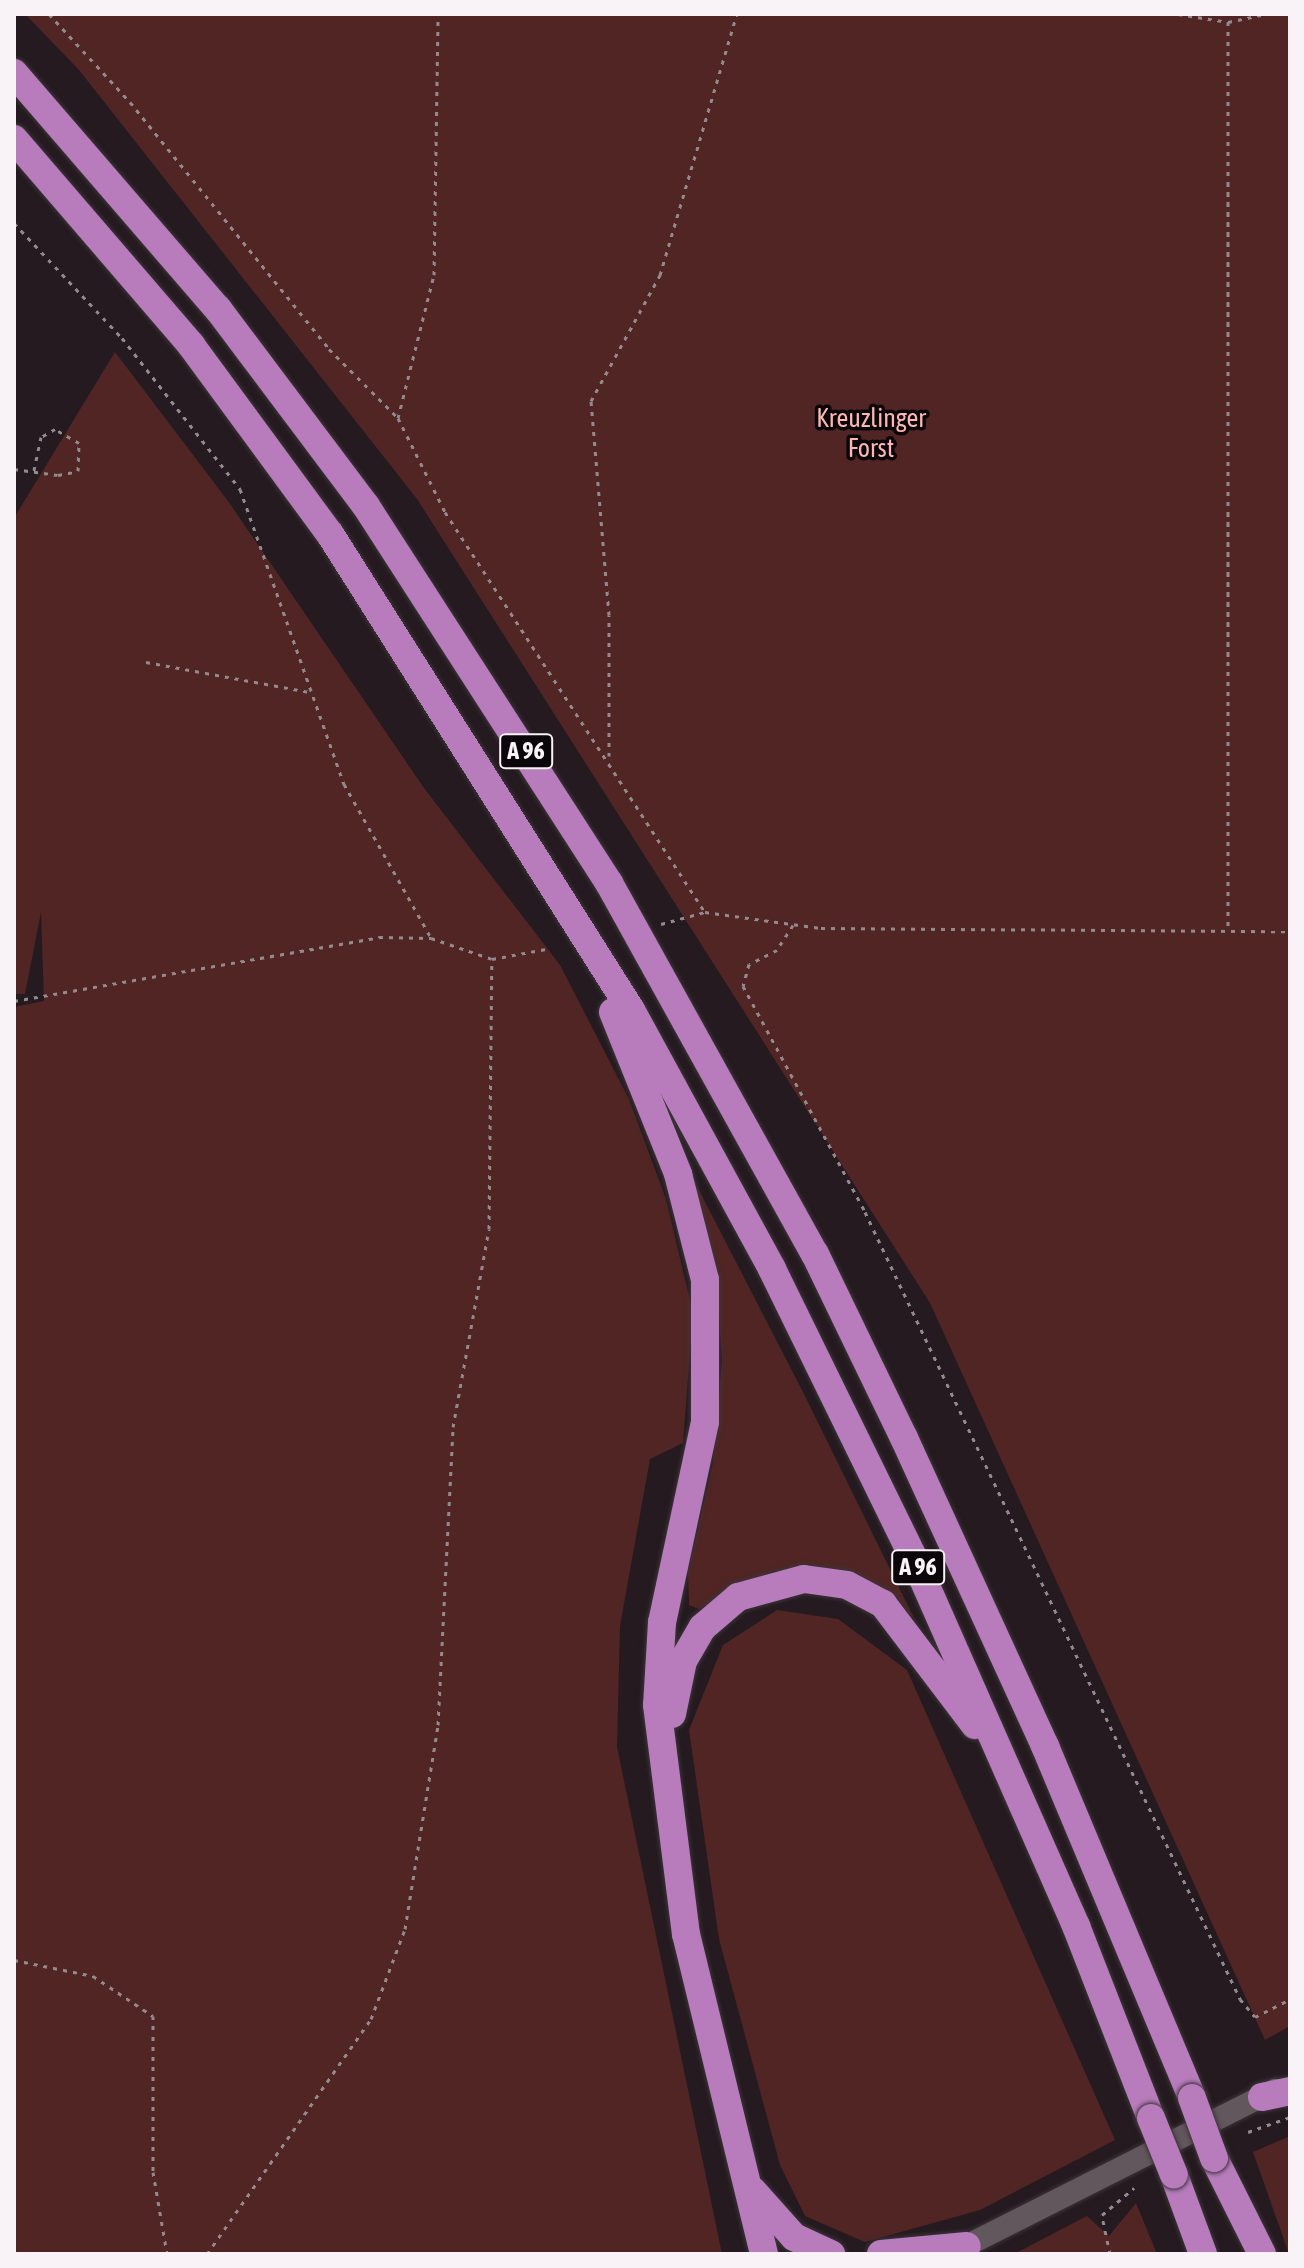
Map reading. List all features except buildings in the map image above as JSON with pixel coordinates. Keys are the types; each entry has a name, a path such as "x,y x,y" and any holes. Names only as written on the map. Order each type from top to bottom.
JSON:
{"highway":[{"name":"A 96","path":"14,73 218,309 366,506 609,883 815,1254 942,1518 1192,2098 1245,2254"},
{"name":"A 96","path":"14,139 191,345 330,534 564,898 772,1269 1010,1771 1203,2254"},
{"path":"564,898 678,1174 705,1280 705,1422 658,1665 667,1791 686,1934 764,2254"},
{"path":"667,1791 674,1691 693,1643 738,1597 804,1579 856,1589 905,1624 1010,1771"},
{"path":"1262,2097 1290,2091"},
{"path":"1214,2158 1262,2254"},
{"path":"745,2181 786,2230 831,2254"},
{"path":"745,2254 753,2211"},
{"path":"881,2254 959,2250"}],"main road":[{"path":"959,2250 1290,2082"}],"path":[{"path":"49,14 130,102 329,349 398,418 445,512 609,756 705,912"},
{"path":"398,418 434,275 438,14"},
{"path":"609,756 609,615 591,401 660,275 737,14"},
{"path":"1178,14 1228,22 1267,14"},
{"path":"1228,22 1228,930"},
{"path":"14,223 122,338 240,489 309,692 344,784 431,938"},
{"path":"14,469 34,471 78,471 79,443 55,429 41,437 34,471"},
{"path":"146,662 309,692"},
{"path":"661,924 705,912 793,925 1290,931"},
{"path":"793,925 777,950 749,964 743,986 865,1212 1240,1999 1255,2017 1290,1999"},
{"path":"14,1001 379,937 431,938 492,959 546,949"},
{"path":"207,2254 371,2019 405,1929 438,1725 453,1427 489,1229 492,959"},
{"path":"14,1960 93,1976 153,2016 153,2172 167,2254"},
{"path":"1248,2132 1290,2117"},
{"path":"1110,2254 1102,2215 1134,2188"}],"green space":[{"name":"Kreuzlinger Forst","path":"25,14 1290,14 1290,2026 1265,2040 930,1303 417,499 79,70"},
{"path":"115,352 228,501 424,788 560,965 629,1099 666,1199 693,1313 683,1443 650,1459 620,1626 617,1747 722,2254 14,2254 14,1007 44,1001 41,912 25,994 14,994 14,518"},
{"path":"687,1167 802,1390 914,1618 883,1590 814,1566 773,1572 699,1609 689,1605 688,1571 713,1463 722,1361 718,1299"},
{"path":"777,1610 838,1619 907,1670 1115,2140 980,2210 865,2242 805,2216 780,2165 719,1939 689,1730 723,1645"},
{"path":"1290,2136 1290,2254 1289,2254 1253,2152"},
{"path":"1136,2203 1157,2254 1014,2254 1087,2216 1109,2236"}]}
